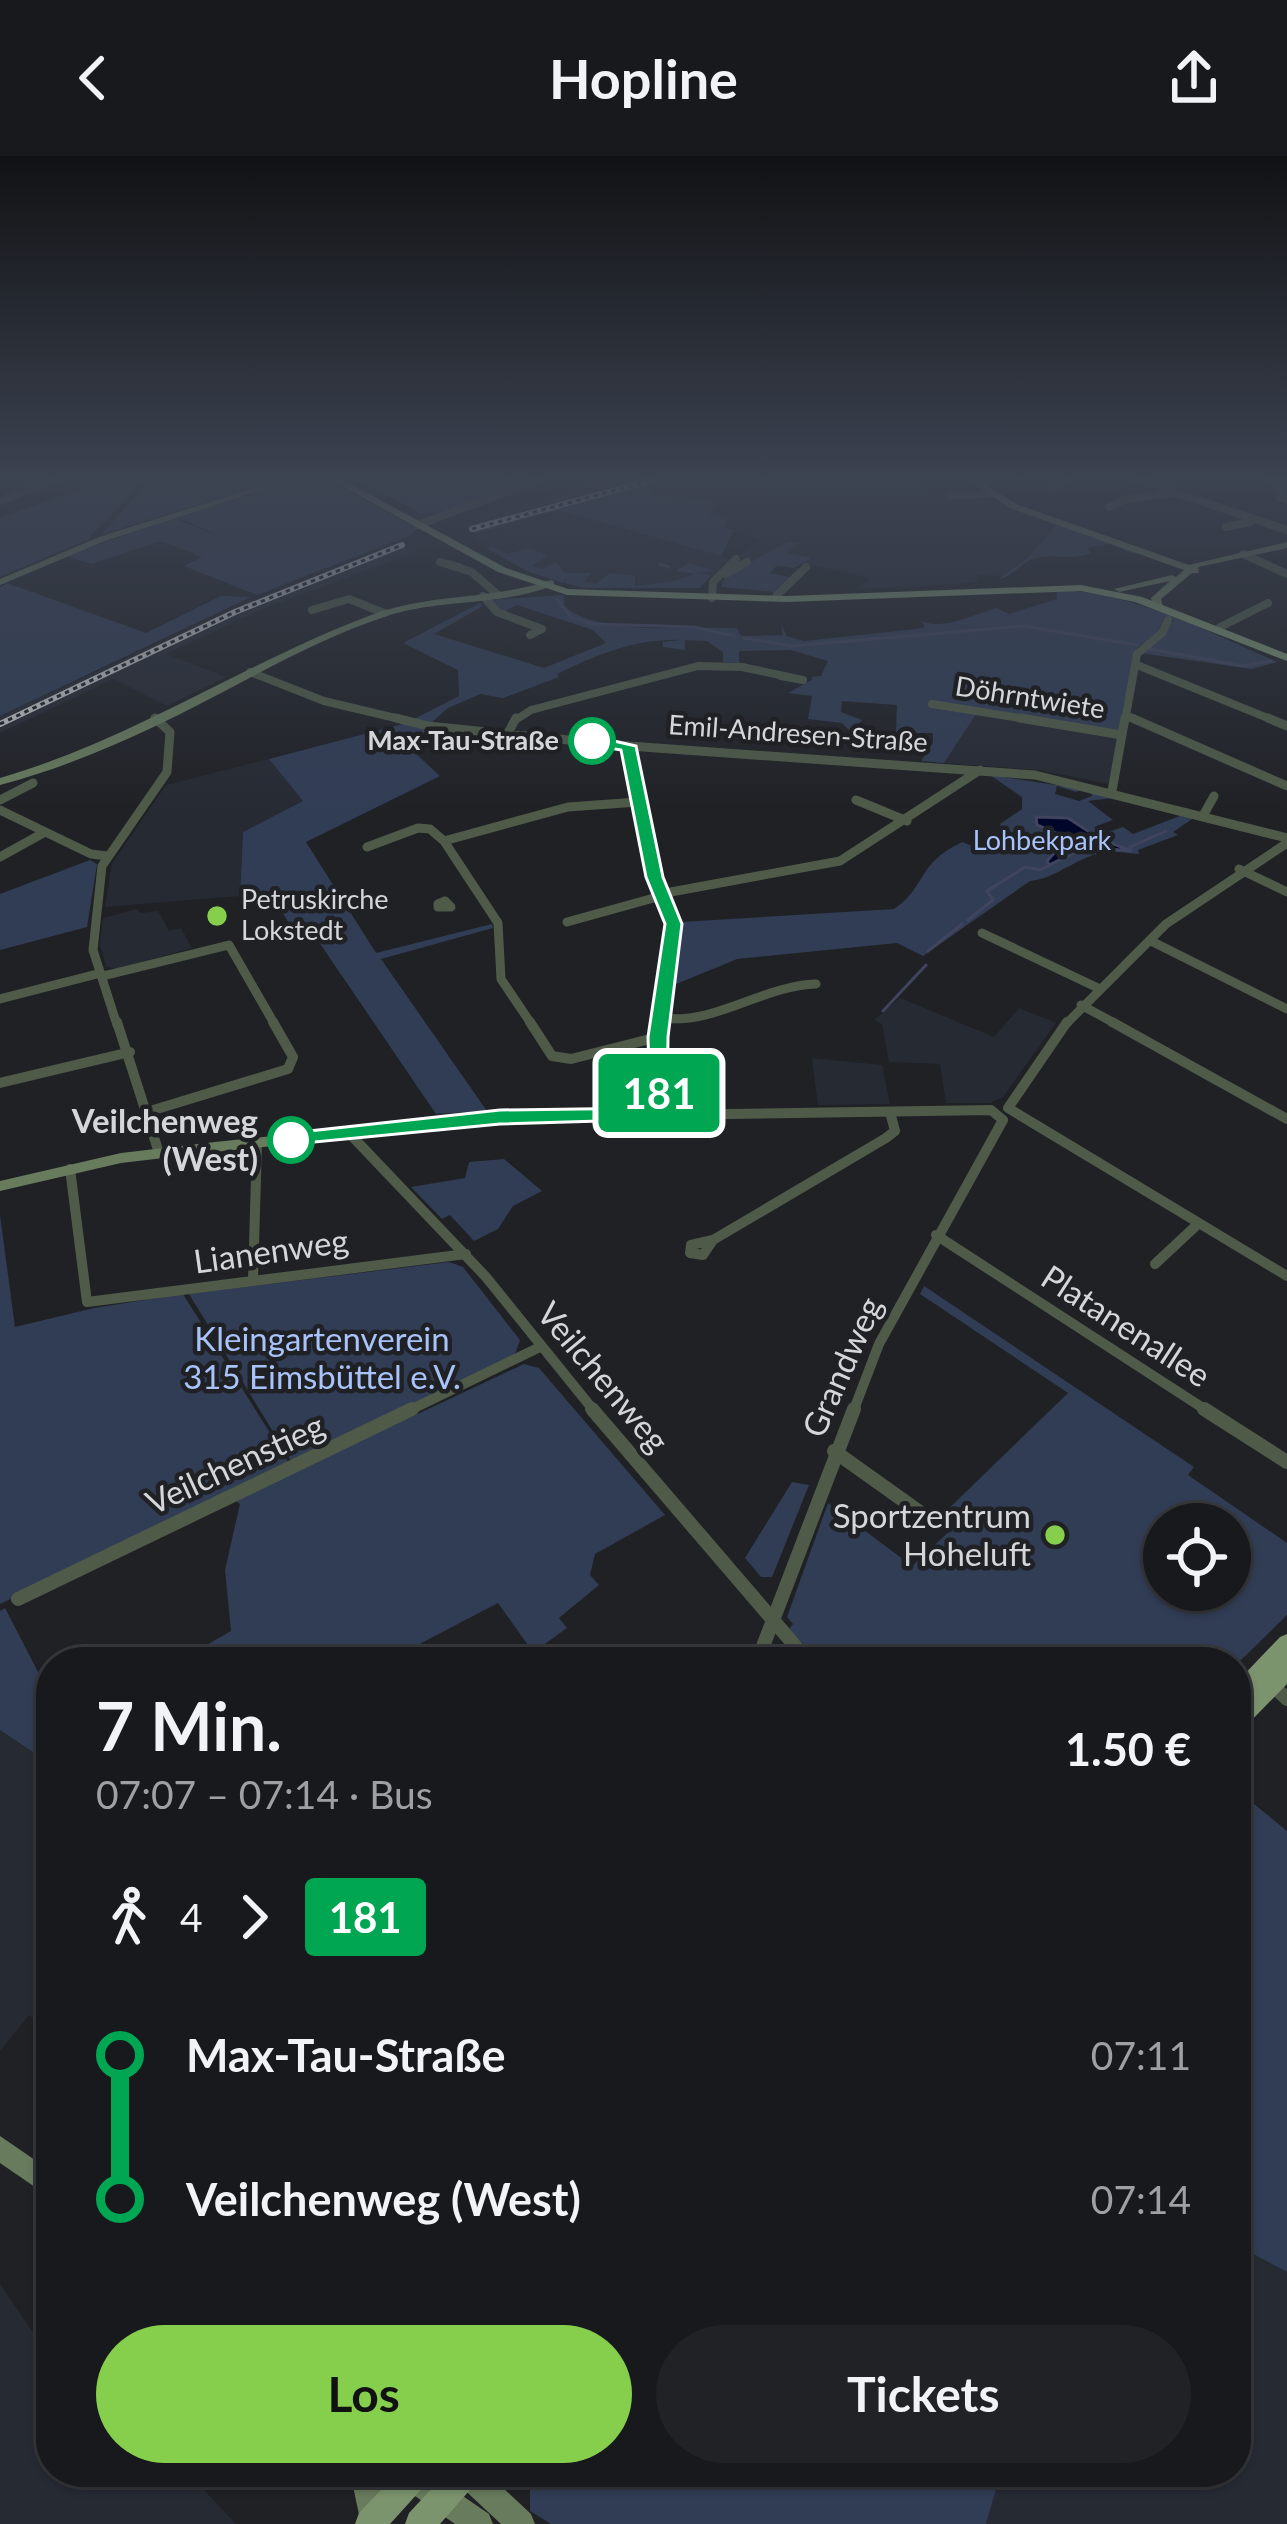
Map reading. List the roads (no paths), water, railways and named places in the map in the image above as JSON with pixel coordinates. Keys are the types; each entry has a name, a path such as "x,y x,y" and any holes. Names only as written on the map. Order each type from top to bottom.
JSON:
{"main road":[{"path":"572,591 592,595 880,591"},
{"path":"712,595 840,598 974,591"},
{"path":"1097,591 1155,603 1287,658"},
{"path":"1123,591 1239,638"},
{"path":"1251,1706 1278,1680 1287,1644"},
{"path":"370,2523 428,2487"},
{"path":"420,2524 438,2487"}],"street":[{"path":"494,591 498,595"},
{"path":"498,595 507,591"},
{"path":"0,800 30,778 384,613 520,591"},
{"path":"712,595 714,591"},
{"path":"777,595 782,591"},
{"path":"1155,603 1168,591"},
{"path":"1155,603 1168,591"},
{"path":"483,596 493,610 542,629 530,635"},
{"path":"312,610 349,599 384,613"},
{"path":"1220,627 1268,603"},
{"path":"1112,791 1138,651 1162,633 1168,620"},
{"path":"1137,664 1287,726"},
{"path":"507,735 515,719 530,710 666,672 723,665 781,676"},
{"name":"Emil-Andresen-Straße","path":"250,672 313,697 385,717 628,746 981,769 1112,791 1287,841"},
{"name":"Döhrntwiete","path":"932,704 1122,735"},
{"path":"1126,716 1287,786"},
{"path":"155,718 170,732 167,772 106,856 93,950 130,1052 159,1153"},
{"path":"628,746 661,895 674,926 658,1037 660,1114"},
{"path":"567,922 661,895 840,861 981,769"},
{"path":"0,782 30,778"},
{"path":"1204,814 1214,796"},
{"path":"856,800 907,821"},
{"path":"445,841 568,807 638,802"},
{"path":"0,810 91,854 106,856"},
{"path":"367,847 418,828 430,829 445,841 498,923 500,979 552,1056 571,1059 658,1037"},
{"path":"0,857 45,832"},
{"path":"1287,841 1239,868 1098,988 1008,1108 1287,1276"},
{"path":"1239,868 1287,892"},
{"path":"452,905 480,899"},
{"path":"982,933 1098,988"},
{"path":"1151,941 1287,1010"},
{"path":"0,999 229,945 292,1057 288,1069 147,1112"},
{"path":"661,1018 686,1022 778,990 816,984"},
{"path":"1081,1005 1287,1119"},
{"path":"0,1083 130,1052"},
{"name":"Grandweg","path":"762,1647 879,1344 1003,1120 995,1111 890,1112"},
{"path":"0,1186 159,1153 500,1117 890,1112 895,1131 886,1138 713,1240"},
{"name":"Veilchenweg","path":"349,1133 466,1254 796,1647"},
{"path":"253,1279 257,1143"},
{"name":"Lianenweg","path":"70,1169 86,1299 466,1254"},
{"path":"1154,1264 1199,1223"},
{"name":"Platanenallee","path":"936,1235 1287,1462"},
{"name":"Veilchenstieg","path":"18,1599 540,1347"},
{"path":"834,1451 935,1523"},
{"path":"0,2148 36,2175"},
{"path":"366,2487 370,2523"},
{"path":"450,2487 479,2524"},
{"path":"458,2487 521,2524"}],"waterway":[{"path":"557,599 571,617 592,624 694,627 734,636"},
{"path":"744,638 792,646 1023,626 1137,645"},
{"path":"1149,649 1243,666 1271,661"},
{"path":"1130,847 1166,831"},
{"path":"968,920 993,900 987,891 1025,867 1040,870 1050,865"},
{"path":"928,951 962,924"},
{"path":"883,1011 926,965"}],"railway":[{"path":"0,724 289,591"}],"place":[{"name":"Max-Tau-Straße","path":"592,741"},
{"name":"Petruskirche Lokstedt","path":"217,916"},
{"name":"Veilchenweg (West)","path":"291,1140"},
{"name":"Sportzentrum Hoheluft","path":"1055,1535"}],"park label":[{"name":"Lohbekpark","path":"1042,841"},
{"name":"Kleingartenverein 315 Eimsbüttel e.V.","path":"322,1358"}]}
